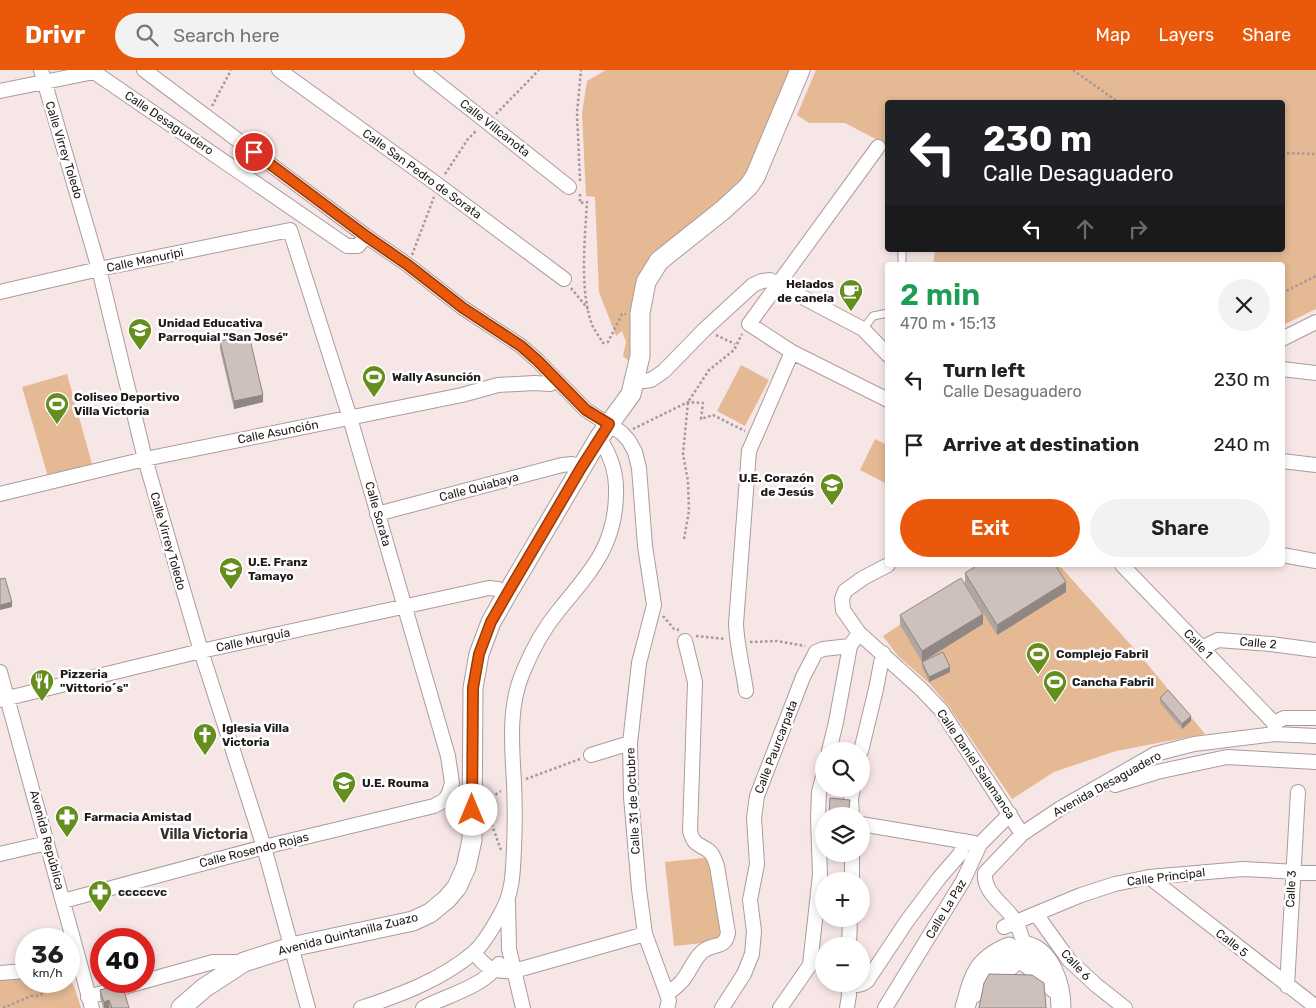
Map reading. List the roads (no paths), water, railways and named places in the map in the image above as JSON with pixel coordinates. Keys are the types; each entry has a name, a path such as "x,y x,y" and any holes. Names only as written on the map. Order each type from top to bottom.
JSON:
{"street":[{"name":"Calle Desaguadero","path":"144,70 366,236 408,265 463,308 521,346 610,432"},
{"name":"Calle San Pedro de Sorata","path":"279,70 438,185 564,280"},
{"name":"Calle Villcanota","path":"421,70 569,187"},
{"name":"Avenida Quintanilla Zuazo","path":"181,1008 218,977 244,962 291,947 413,921 430,913 447,899 457,886 466,867 472,840 473,688 479,654 491,622 581,468 610,432 631,394 640,356 640,314 646,282 659,261 723,210 748,187 755,177 800,70"},
{"name":"Calle Desaguadero","path":"94,71 347,246 358,246 366,236"},
{"path":"0,91 42,76 94,71"},
{"name":"Calle Virrey Toledo","path":"42,76 100,269 145,459 200,651 264,847 308,1008"},
{"path":"878,147 749,324 792,352 885,398"},
{"name":"Calle Manuripi","path":"0,291 290,230"},
{"name":"Calle Sorata","path":"290,230 350,418 448,756 452,782 450,794 445,800"},
{"path":"635,380 651,380 664,371 704,330 753,285 770,280 863,330 885,352"},
{"path":"1285,338 1316,322"},
{"path":"746,691 737,642 736,624 749,451 792,352"},
{"path":"1285,368 1316,373"},
{"name":"Calle Asunción","path":"0,494 145,459 462,395 498,385 550,384 556,380"},
{"path":"362,1008 387,1000 444,974 474,952 502,913 513,883 515,818 510,736 516,692 532,652 548,626 601,556 616,514 615,474 608,453 610,432"},
{"name":"Calle 31 de Octubre","path":"610,432 635,452 639,468 645,546 654,605 639,663 630,743 631,797 645,934 667,994 669,1001 667,1008"},
{"path":"1285,461 1316,465"},
{"name":"Calle Quiabaya","path":"378,514 562,465 572,464 581,468"},
{"path":"1285,555 1316,560"},
{"name":"Calle Daniel Salamanca","path":"885,567 863,578 845,591 842,599 843,610 859,633 883,653 941,710 1022,834"},
{"name":"Calle 1","path":"1124,567 1202,648 1274,729"},
{"name":"Calle Murguía","path":"4,699 200,651 489,588 507,594"},
{"path":"831,742 850,646 859,633"},
{"name":"Calle 2","path":"1202,648 1218,640 1316,650"},
{"path":"667,994 682,982 700,953 709,947 723,944 728,932 714,857 710,852 692,840 690,831 695,682 684,641"},
{"name":"Calle Paurcarpata","path":"722,1008 744,974 752,954 754,930 750,900 757,864 754,818 757,796 803,676 816,652 823,649 850,646"},
{"path":"863,742 883,653"},
{"name":"Avenida República","path":"0,672 4,699 47,842 63,901 68,928"},
{"path":"1274,729 1284,718 1316,718"},
{"name":"Avenida Desaguadero","path":"1022,834 1061,808 1155,754 1194,744 1274,729 1316,736"},
{"path":"590,755 630,743"},
{"path":"1090,792 1157,772 1227,757 1316,762"},
{"name":"Calle 3","path":"1287,986 1298,792"},
{"path":"780,1008 810,965 820,875 819,797"},
{"name":"Calle Rosendo Rojas","path":"63,901 264,847 434,806 445,800"},
{"name":"Calle La Paz","path":"885,1008 963,881 980,844 1010,814"},
{"path":"870,825 980,844"},
{"path":"1022,834 986,873 985,878 1016,940 1046,977 1061,1002"},
{"path":"870,975 907,921 960,854 965,841"},
{"path":"0,854 47,842"},
{"name":"Calle Principal","path":"1016,940 1036,914 1081,895 1115,884 1149,877 1243,869 1316,873"},
{"name":"Calle 5","path":"1149,877 1316,1008"},
{"path":"509,896 509,949 523,1008"},
{"name":"Calle 6","path":"1036,914 1068,960 1125,1008"},
{"path":"474,952 487,968 514,972 645,934"},
{"path":"485,938 495,939 509,949"},
{"path":"966,1005 978,968 993,954 1016,940"},
{"path":"423,1008 480,982 495,970 509,949"},
{"path":"90,1003 213,962 244,962"},
{"path":"0,973 15,972"},
{"name":"Avenida República","path":"80,980 90,1003"},
{"path":"847,1008 850,992"}],"lane":[{"path":"863,330 873,316 885,314"}],"place":[{"name":"Helados de canela","path":"851,312"},
{"name":"Unidad Educativa Parroquial \"San José\"","path":"140,351"},
{"name":"Wally Asunción","path":"374,398"},
{"name":"Coliseo Deportivo Villa Victoria","path":"57,425"},
{"name":"U.E. Corazón de Jesús","path":"832,506"},
{"name":"U.E. Franz Tamayo","path":"231,590"},
{"name":"Complejo Fabril","path":"1038,675"},
{"name":"Pizzeria \"Vittorio´s\"","path":"42,702"},
{"name":"Cancha Fabril","path":"1055,703"},
{"name":"Iglesia Villa Victoria","path":"205,756"},
{"name":"U.E. Rouma","path":"344,804"},
{"name":"Farmacia Amistad","path":"67,838"},
{"name":"cccccvc","path":"100,913"}],"district":[{"name":"Villa Victoria","path":"204,834"}]}
